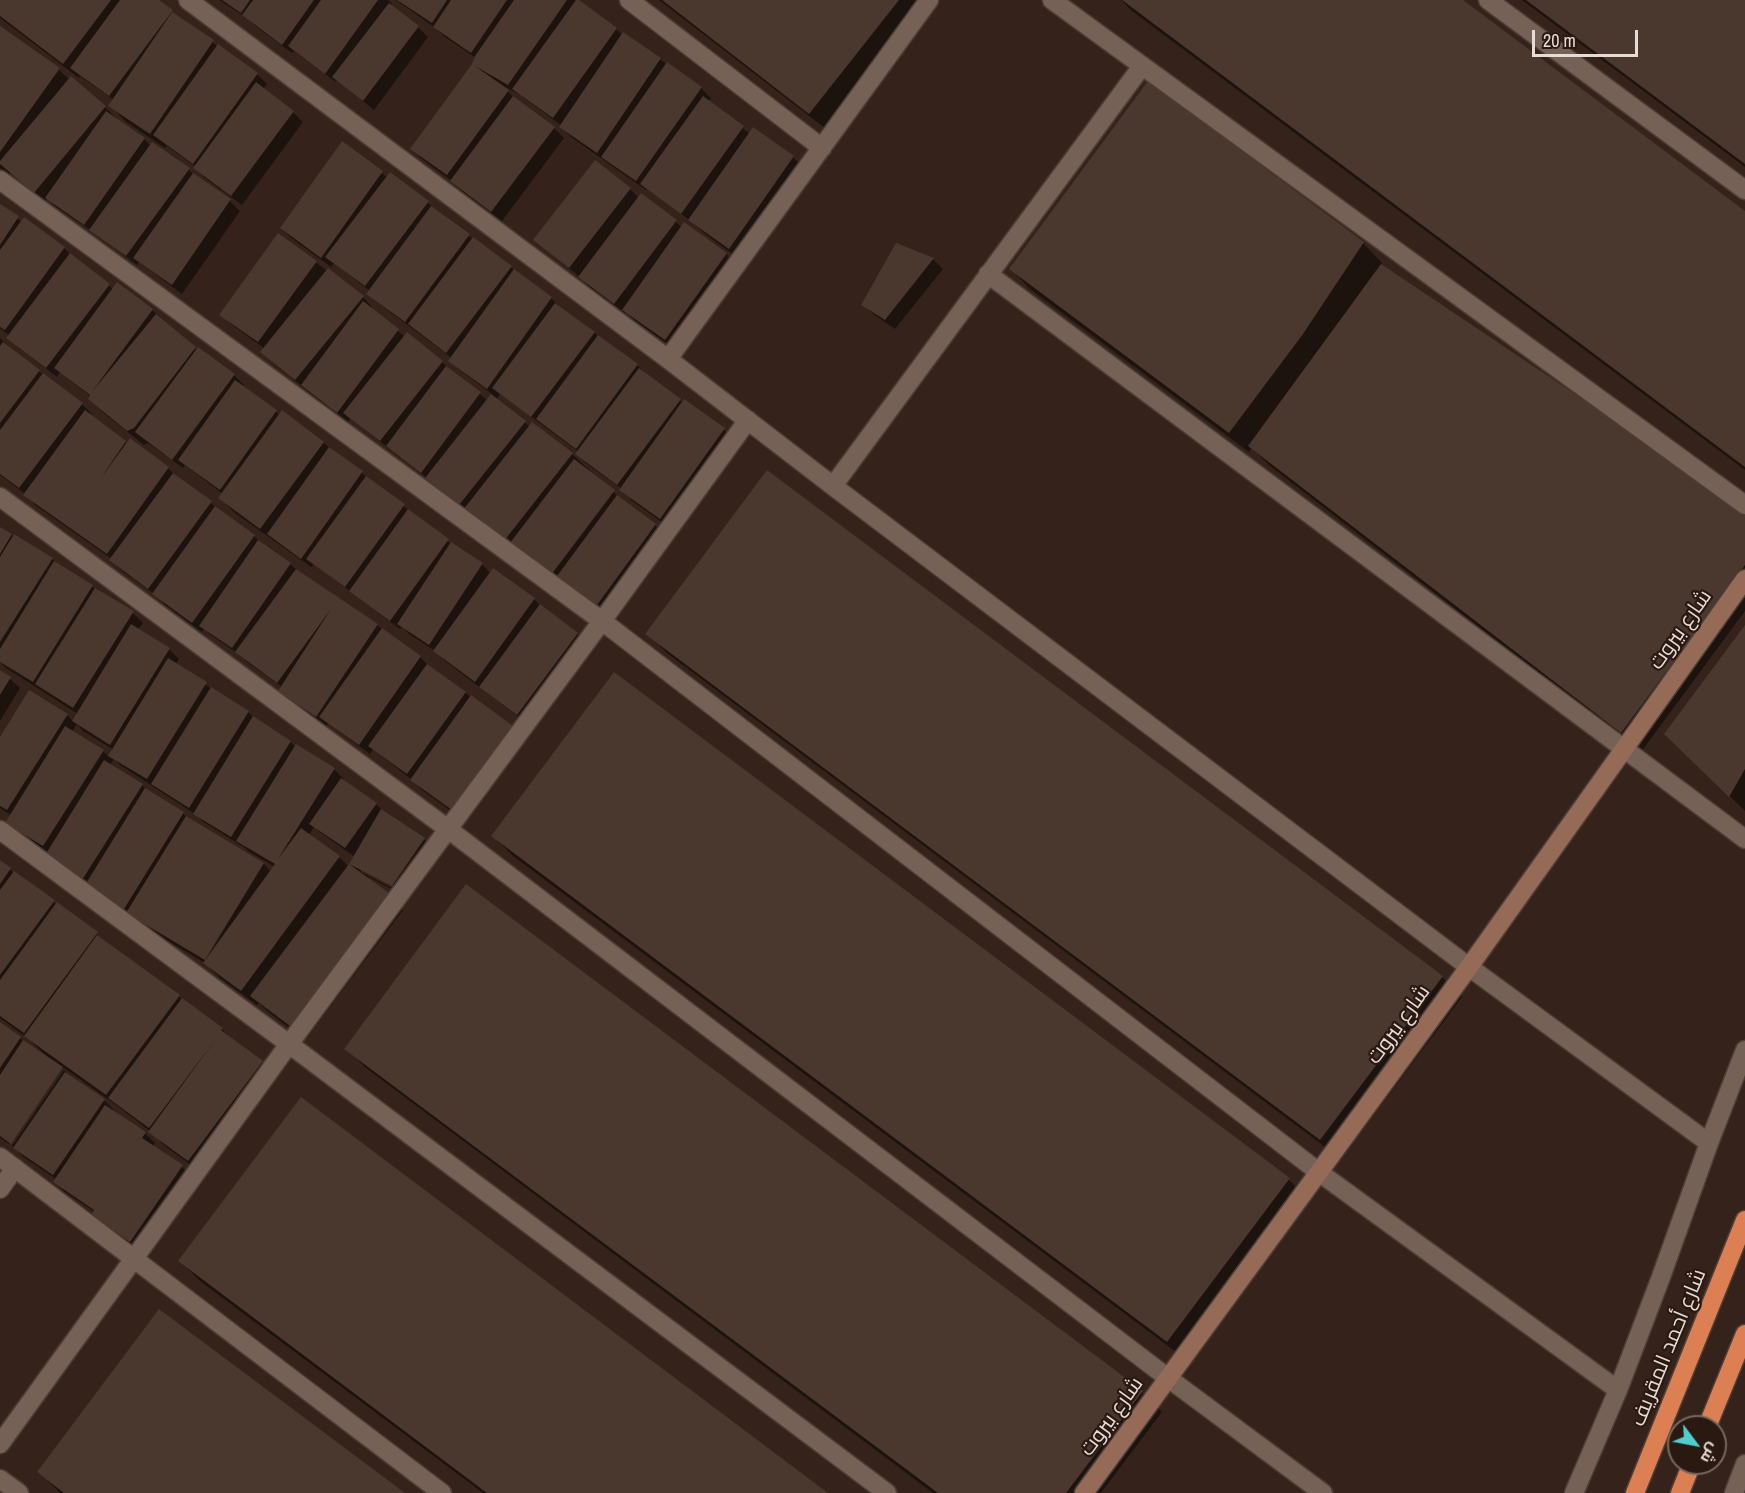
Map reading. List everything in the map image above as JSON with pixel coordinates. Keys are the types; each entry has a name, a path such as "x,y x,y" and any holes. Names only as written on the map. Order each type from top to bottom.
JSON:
{"highway":[{"name":"شارع أحمد المقريف","path":"1635,1493 1745,1220"},
{"path":"1712,1415 1745,1334"},
{"path":"1680,1493 1687,1475"}],"street":[{"path":"188,0 669,359 833,486 1469,967 1708,1143"},
{"path":"629,0 822,148"},
{"path":"669,359 929,0"},
{"path":"1052,0 1745,504"},
{"path":"1488,0 1745,190"},
{"path":"833,486 1142,66"},
{"path":"0,180 602,621 1320,1173 1618,1390"},
{"path":"988,274 1745,839"},
{"path":"0,1444 289,1044 748,420"},
{"path":"0,497 448,829 1168,1378 1323,1493"},
{"name":"شارع بيروت","path":"1084,1493 1469,967 1745,579"},
{"path":"0,830 887,1493"},
{"path":"1574,1493 1618,1390 1708,1143 1745,1050"},
{"path":"0,1157 442,1493"},
{"path":"0,1189 15,1168"},
{"path":"1734,1493 1744,1471"},
{"path":"0,1479 19,1493"}],"building":[{"path":"0,0 111,0 63,64 0,16"},
{"path":"120,0 159,0 173,10 109,96 70,68"},
{"path":"222,0 250,0 241,13"},
{"path":"253,0 314,0 282,45 242,15"},
{"path":"321,0 378,0 325,74 288,46"},
{"path":"397,0 447,0 432,23"},
{"path":"451,0 507,0 471,53 433,27"},
{"path":"514,0 567,0 508,85 475,66 509,90 447,175 410,149 472,64 475,56"},
{"path":"576,0 617,28 553,118 512,89"},
{"path":"662,0 899,0 809,114"},
{"path":"1122,0 1463,0 1745,211 1745,467"},
{"path":"1526,0 1745,0 1745,164"},
{"path":"389,3 419,26 363,101 332,77"},
{"path":"172,12 214,40 150,134 108,106"},
{"path":"0,26 60,68 0,152"},
{"path":"623,32 661,58 597,153 559,127"},
{"path":"218,44 258,73 193,164 153,135"},
{"path":"667,62 702,87 636,181 601,157"},
{"path":"71,76 106,106 34,193 0,164 0,161"},
{"path":"1148,81 1364,242 1303,334 1229,433 1009,269"},
{"path":"256,82 294,111 231,196 193,168"},
{"path":"513,96 555,127 491,212 450,181"},
{"path":"703,96 744,126 681,214 640,184"},
{"path":"106,111 145,138 84,225 45,198"},
{"path":"753,127 794,156 729,249 688,220"},
{"path":"342,141 383,171 321,258 280,228"},
{"path":"152,142 190,168 126,256 89,230"},
{"path":"595,160 631,188 569,268 533,240"},
{"path":"390,172 429,201 365,286 325,257"},
{"path":"193,173 231,199 172,285 133,258"},
{"path":"641,193 677,220 614,304 578,277"},
{"path":"0,204 19,216 0,245"},
{"path":"431,206 470,234 405,322 366,294"},
{"path":"24,217 65,247 5,330 0,327 0,250"},
{"path":"684,222 727,253 665,340 622,310"},
{"path":"278,233 317,261 258,342 219,315"},
{"path":"473,237 512,266 446,353 408,324"},
{"path":"896,243 934,258 885,320 861,305"},
{"path":"70,253 110,284 46,368 6,338"},
{"path":"1381,264 1745,508 1745,565 1621,733 1248,446"},
{"path":"328,268 364,296 295,380 260,352"},
{"path":"514,269 552,297 487,389 448,361"},
{"path":"117,282 153,309 91,393 156,314 196,347 134,428 127,431 88,399 90,395 54,368"},
{"path":"363,301 399,329 337,413 301,385"},
{"path":"555,303 595,332 531,417 492,388"},
{"path":"407,332 443,361 380,441 343,413"},
{"path":"598,335 638,364 576,449 536,419"},
{"path":"3,342 40,370 0,423 0,346"},
{"path":"198,347 235,374 172,460 135,432"},
{"path":"446,366 481,392 421,473 386,446"},
{"path":"639,368 681,399 617,485 575,454"},
{"path":"43,373 83,403 19,488 0,474 0,430"},
{"path":"235,380 277,410 220,490 178,460"},
{"path":"491,394 526,421 459,505 425,478"},
{"path":"684,399 725,428 660,519 619,490"},
{"path":"85,410 126,441 101,478 130,438 169,467 107,554 23,495"},
{"path":"282,410 324,442 260,529 218,498"},
{"path":"532,422 573,453 504,541 463,510"},
{"path":"329,447 363,471 301,559 267,534"},
{"path":"574,459 615,490 551,575 510,543"},
{"path":"767,470 1443,976 1320,1140 645,634"},
{"path":"173,473 212,501 148,589 109,560"},
{"path":"366,476 405,504 345,587 306,559"},
{"path":"617,495 656,524 597,605 557,576"},
{"path":"215,506 255,535 192,623 152,594"},
{"path":"408,509 449,539 390,621 349,591"},
{"path":"0,527 12,534 0,554"},
{"path":"14,534 53,558 0,642 0,557"},
{"path":"258,540 291,563 232,648 199,626"},
{"path":"451,542 483,563 429,645 397,624"},
{"path":"54,561 93,585 33,682 0,662 0,649"},
{"path":"493,568 535,598 475,682 433,651"},
{"path":"296,569 378,624 316,717 278,691 331,609 277,683 235,652"},
{"path":"95,588 134,611 73,708 35,684"},
{"path":"540,604 578,633 517,715 479,687"},
{"path":"131,624 170,648 110,745 72,721"},
{"path":"1745,625 1745,769 1729,797 1664,734"},
{"path":"382,628 421,656 359,745 319,717"},
{"path":"168,658 207,682 147,779 108,756"},
{"path":"427,664 466,692 407,774 368,746"},
{"path":"0,670 11,677 0,695"},
{"path":"614,672 1290,1178 1167,1342 491,836"},
{"path":"211,687 249,711 189,808 151,784"},
{"path":"29,690 68,714 7,810 0,806 0,737"},
{"path":"471,695 513,726 452,810 410,780"},
{"path":"253,716 291,741 231,837 193,814"},
{"path":"65,726 104,750 43,846 5,823"},
{"path":"296,744 335,768 278,859 301,828 340,856 241,991 203,963 275,864 236,841"},
{"path":"104,760 143,784 82,880 44,857"},
{"path":"341,778 377,803 345,848 309,824"},
{"path":"145,788 184,812 124,909 85,885"},
{"path":"381,809 425,838 392,886 349,864"},
{"path":"186,816 264,863 205,960 126,913"},
{"path":"0,860 11,868 0,884"},
{"path":"349,864 389,893 290,1026 250,996"},
{"path":"14,871 55,900 0,975 0,890"},
{"path":"466,884 1143,1391 1066,1493 938,1493 344,1049"},
{"path":"57,902 98,932 24,1033 0,1016 0,980"},
{"path":"97,935 180,995 106,1095 24,1036"},
{"path":"182,998 263,1061 188,1161 148,1132 215,1040 149,1128 108,1098"},
{"path":"0,1022 21,1037 0,1068"},
{"path":"23,1040 63,1067 11,1144 0,1136 0,1075"},
{"path":"65,1072 105,1099 53,1175 13,1148"},
{"path":"301,1097 828,1493 487,1493 178,1261"},
{"path":"105,1105 146,1132 142,1138 183,1165 130,1242 91,1215 94,1210 53,1182"},
{"path":"159,1309 405,1493 64,1493 37,1472"}]}
